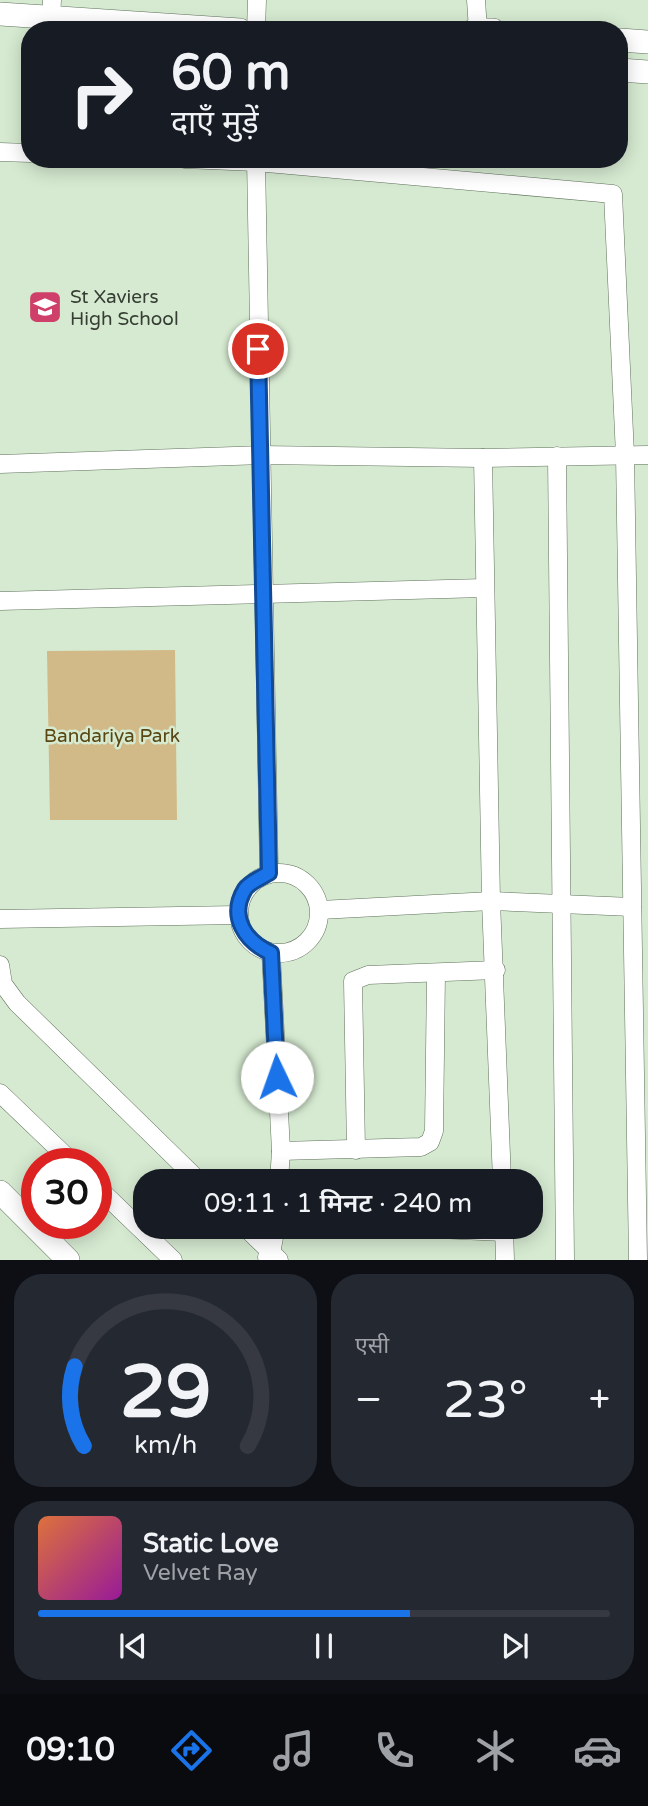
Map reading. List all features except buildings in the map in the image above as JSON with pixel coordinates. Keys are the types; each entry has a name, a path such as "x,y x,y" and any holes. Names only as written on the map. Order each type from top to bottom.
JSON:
{"street":[{"path":"256,21 257,0"},
{"path":"476,0 480,21"},
{"path":"0,14 51,9 159,21"},
{"path":"628,41 648,42"},
{"path":"628,71 648,72"},
{"path":"0,152 21,153"},
{"path":"256,168 269,873"},
{"path":"332,168 613,194 625,455 638,1260"},
{"path":"0,464 260,455 483,458 648,454"},
{"path":"558,456 565,1260"},
{"path":"483,458 491,901 496,970 502,1169"},
{"path":"0,601 484,588"},
{"path":"269,873 292,874 312,887 320,910 318,928 307,944 290,953 271,953 255,946 243,933 238,915 246,888 269,873"},
{"path":"320,910 491,901 632,907"},
{"path":"0,919 238,915"},
{"path":"271,953 280,1169"},
{"path":"0,965 3,984 17,1003 187,1169"},
{"path":"356,1150 353,981 368,975 496,970"},
{"path":"281,1151 421,1147 432,1138 436,974"},
{"path":"0,1093 57,1148"},
{"path":"0,1192 68,1260"},
{"path":"112,1201 173,1260"},
{"path":"255,1239 272,1258"},
{"path":"272,1258 274,1239"},
{"path":"504,1239 505,1260"}],"green space":[{"name":"Bandariya Park","path":"175,650 177,820 50,820 47,651"}],"place":[{"name":"St Xaviers High School","path":"45,307"}],"route":[{"path":"258,349 269,873 246,888 238,915 243,933 255,946 271,953 277,1077"}]}
